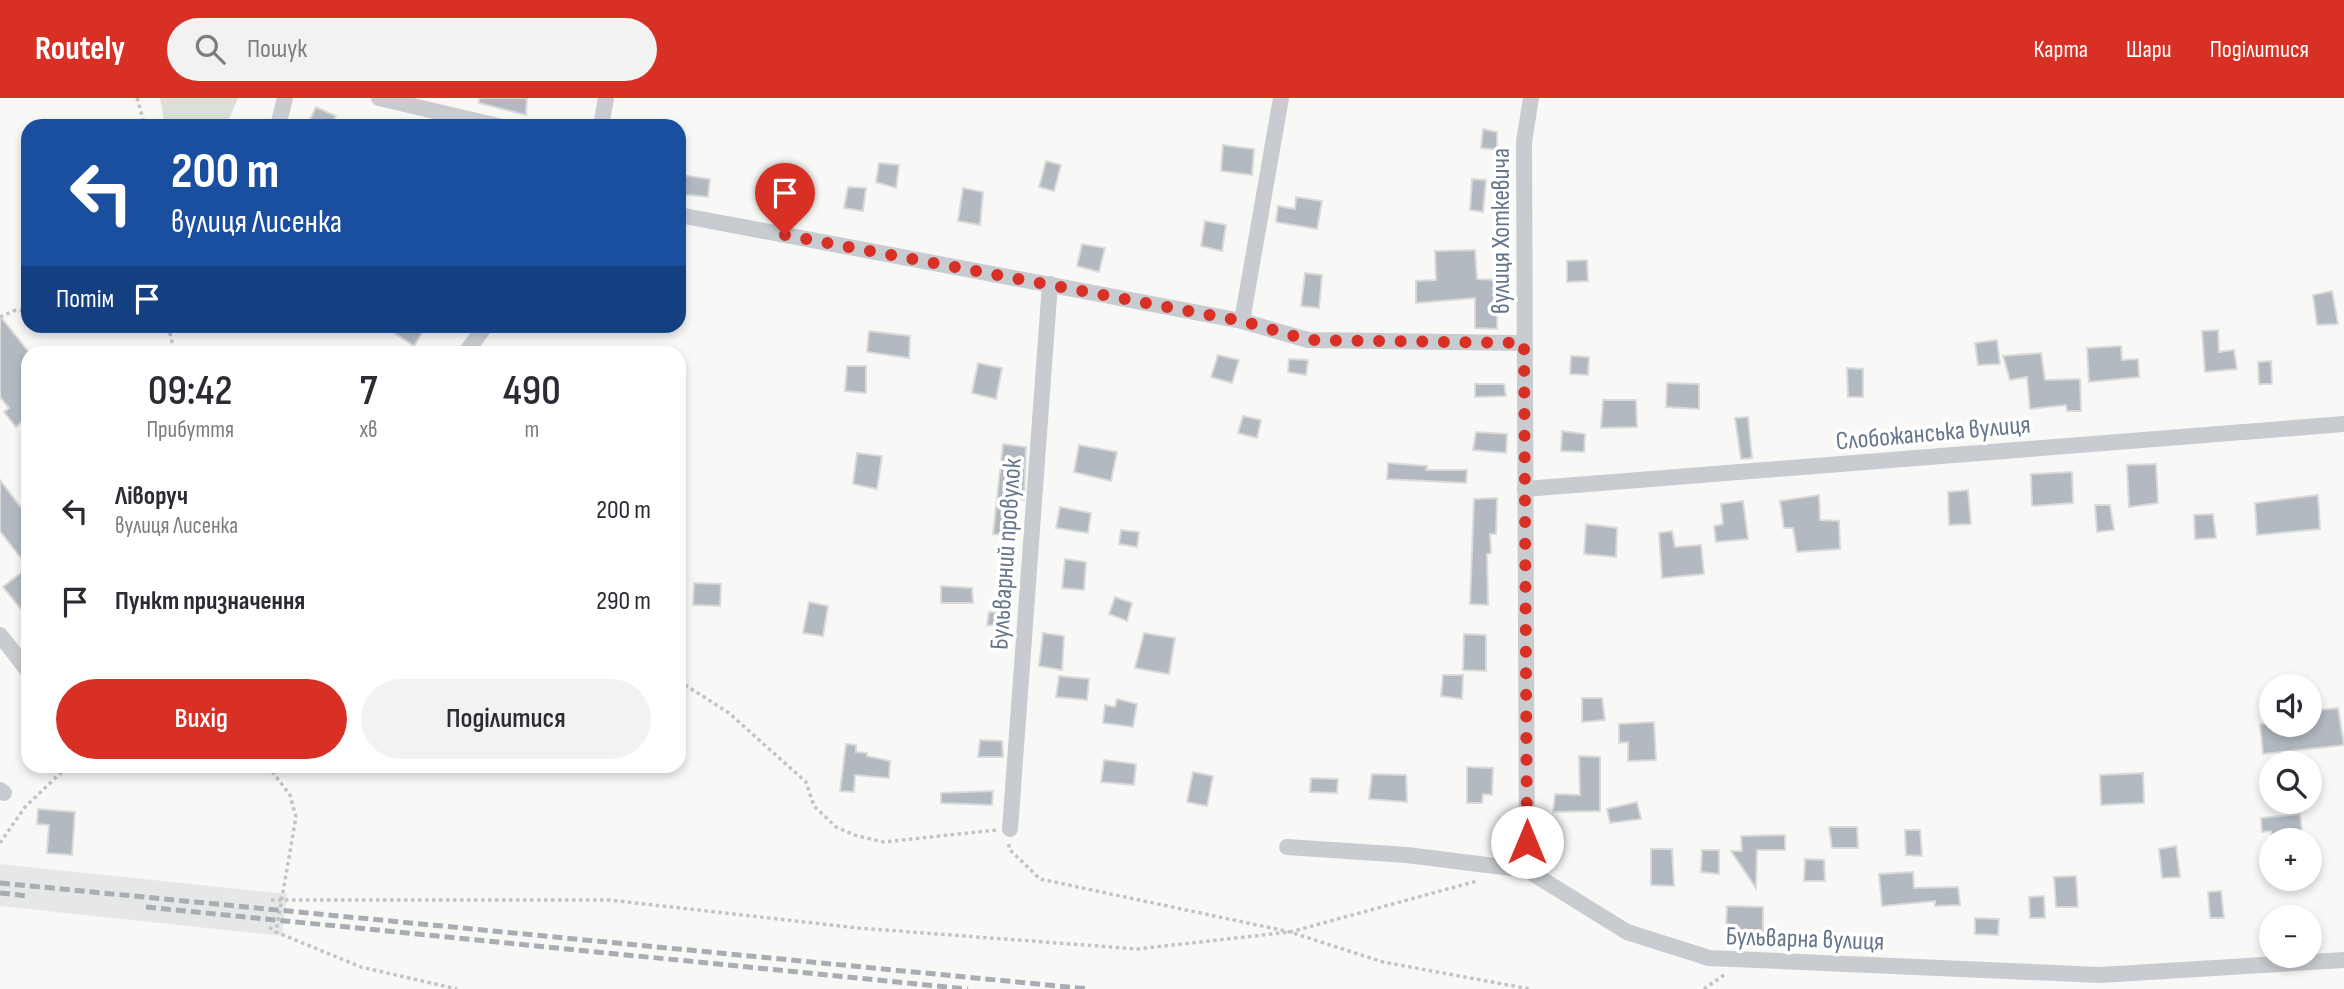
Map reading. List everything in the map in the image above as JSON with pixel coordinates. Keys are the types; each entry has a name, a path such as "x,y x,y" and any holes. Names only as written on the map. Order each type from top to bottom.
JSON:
{"street":[{"path":"280,119 285,98"},
{"path":"379,98 468,119"},
{"path":"602,119 606,98"},
{"path":"1242,321 1280,98"},
{"name":"вулиця Хоткевича","path":"1527,870 1524,142 1531,98"},
{"path":"686,216 1242,321 1308,340 1524,343"},
{"name":"Бульварний провулок","path":"1010,829 1049,284"},
{"name":"Слобожанська вулиця","path":"1525,489 2344,424"},
{"path":"0,635 21,662"},
{"name":"Бульварна вулиця","path":"1287,847 1407,855 1527,870 1627,932 1709,958 2100,975 2344,960"}],"path":[{"path":"137,98 143,119"},
{"path":"0,317 21,310"},
{"path":"686,685 729,713 806,782 814,806 836,827 846,832 884,842 1010,829 1009,849 1040,879 1290,932 1383,962 1530,989"},
{"path":"0,843 24,807 60,773"},
{"path":"273,773 290,795 296,817 276,932 361,967 457,989"},
{"path":"271,900 609,900 858,928 1137,949 1290,932 1490,878"},
{"path":"269,928 276,929"}],"shaded area":[{"path":"160,98 238,98 229,119 164,119"},
{"path":"0,864 287,894 282,936 0,906"}],"building":[{"path":"479,98 527,98 526,115 479,103"},
{"path":"316,107 336,116 334,119 310,119"},
{"path":"1483,129 1497,132 1497,150 1481,148"},
{"path":"1223,145 1254,149 1252,175 1221,171"},
{"path":"1046,161 1061,165 1054,191 1039,187"},
{"path":"879,163 899,165 896,188 876,182"},
{"path":"767,169 780,172 777,194 763,190"},
{"path":"686,176 710,179 708,197 686,195"},
{"path":"1472,179 1486,180 1483,212 1470,210"},
{"path":"848,187 866,188 863,211 844,208"},
{"path":"963,188 983,192 980,225 958,221"},
{"path":"1296,197 1322,201 1317,229 1276,222 1278,206 1295,209"},
{"path":"1205,221 1226,225 1222,251 1201,246"},
{"path":"1082,244 1105,248 1099,272 1077,266"},
{"path":"1475,250 1477,279 1498,280 1497,329 1475,328 1475,298 1416,303 1416,281 1436,280 1435,251"},
{"path":"1587,260 1588,281 1567,282 1567,261"},
{"path":"1305,273 1322,275 1319,308 1301,306"},
{"path":"2332,291 2338,324 2317,325 2313,295"},
{"path":"0,316 24,346 21,346 21,422 16,427 4,412 9,408 0,397"},
{"path":"2218,330 2219,352 2234,350 2237,369 2205,372 2202,331"},
{"path":"869,331 910,336 909,358 867,352"},
{"path":"394,333 422,333 414,346"},
{"path":"1997,340 2000,364 1978,365 1975,343"},
{"path":"2121,346 2122,360 2138,359 2139,377 2089,382 2087,348"},
{"path":"2041,353 2045,380 2080,379 2081,411 2067,411 2066,405 2030,409 2027,377 2010,380 2003,356"},
{"path":"1218,355 1239,360 1232,383 1211,377"},
{"path":"1571,356 1589,357 1588,375 1570,374"},
{"path":"1289,359 1308,360 1306,375 1288,372"},
{"path":"2271,361 2272,384 2259,384 2258,362"},
{"path":"978,363 1002,368 996,399 972,393"},
{"path":"847,366 866,366 866,393 845,391"},
{"path":"1847,368 1863,369 1863,397 1848,397"},
{"path":"1667,383 1699,384 1699,409 1666,407"},
{"path":"1475,384 1504,384 1506,396 1475,397"},
{"path":"1603,400 1636,400 1637,427 1601,428"},
{"path":"1243,416 1261,420 1257,438 1238,433"},
{"path":"1748,417 1752,458 1741,459 1735,418"},
{"path":"1562,431 1585,434 1584,452 1561,451"},
{"path":"1476,432 1507,434 1506,453 1473,450"},
{"path":"1003,444 1026,447 1024,500 1016,499 1015,535 993,534"},
{"path":"1079,445 1117,452 1111,481 1074,472"},
{"path":"857,453 882,456 877,489 853,484"},
{"path":"1388,463 1427,466 1426,470 1467,470 1466,483 1387,479"},
{"path":"2156,464 2158,503 2129,507 2127,465"},
{"path":"2072,472 2073,503 2032,506 2031,474"},
{"path":"0,480 21,508 21,558 0,531"},
{"path":"1968,490 1971,524 1949,525 1948,492"},
{"path":"1819,495 1820,520 1839,521 1840,549 1797,552 1793,528 1784,528 1780,501"},
{"path":"2318,495 2320,529 2257,535 2255,503"},
{"path":"1497,498 1496,534 1490,534 1491,553 1487,554 1488,605 1470,604 1474,499"},
{"path":"1743,501 1748,539 1716,542 1714,526 1723,524 1721,504"},
{"path":"2095,505 2110,505 2114,530 2097,532"},
{"path":"1060,507 1091,513 1088,533 1056,528"},
{"path":"2213,514 2216,538 2195,539 2194,515"},
{"path":"1586,524 1617,528 1616,557 1584,554"},
{"path":"1121,530 1139,532 1137,547 1119,544"},
{"path":"1672,531 1675,547 1701,545 1704,574 1662,578 1659,533"},
{"path":"1065,559 1086,562 1084,590 1062,588"},
{"path":"21,573 21,609 3,587"},
{"path":"694,583 721,584 720,606 693,605"},
{"path":"941,586 972,588 973,603 941,603"},
{"path":"1115,597 1132,603 1127,621 1109,614"},
{"path":"809,602 828,606 823,636 803,633"},
{"path":"989,612 1006,613 1004,626 987,625"},
{"path":"1043,633 1064,636 1062,670 1039,666"},
{"path":"1144,633 1175,638 1169,674 1135,668"},
{"path":"1464,634 1486,635 1486,671 1463,670"},
{"path":"1443,675 1463,675 1462,699 1441,696"},
{"path":"1059,676 1089,679 1087,700 1056,697"},
{"path":"1582,698 1602,698 1605,720 1582,722"},
{"path":"1117,699 1137,704 1133,727 1103,723 1105,705 1115,707"},
{"path":"2338,708 2344,745 2263,751 2261,737 2322,737 2322,710"},
{"path":"1654,722 1656,760 1628,761 1628,742 1619,743 1619,724"},
{"path":"980,740 1002,741 1003,757 978,757"},
{"path":"846,744 856,745 856,752 890,761 889,778 855,775 854,792 840,791"},
{"path":"1579,756 1600,757 1600,811 1553,812 1555,794 1580,795"},
{"path":"1104,760 1136,764 1134,785 1101,782"},
{"path":"1467,767 1493,768 1492,795 1483,794 1482,803 1467,803"},
{"path":"1193,772 1213,776 1207,806 1187,802"},
{"path":"2143,773 2144,803 2101,805 2100,775"},
{"path":"1372,774 1406,775 1407,802 1369,799"},
{"path":"1311,778 1338,779 1337,793 1310,792"},
{"path":"993,791 992,805 941,803 941,793"},
{"path":"1637,802 1641,819 1610,823 1607,809"},
{"path":"38,809 75,812 72,855 47,853 49,825 37,824"},
{"path":"2300,814 2302,828 2262,828 2261,818"},
{"path":"1829,827 1857,827 1858,848 1832,848"},
{"path":"1905,830 1920,830 1922,856 1906,855"},
{"path":"1785,835 1785,850 1757,850 1756,888 1731,851 1742,851 1741,836"},
{"path":"2176,846 2180,877 2162,878 2159,849"},
{"path":"1651,849 1672,849 1674,886 1651,885"},
{"path":"1702,850 1719,850 1719,874 1701,872"},
{"path":"1805,859 1824,860 1825,881 1804,881"},
{"path":"1913,872 1914,888 1958,887 1960,905 1935,906 1935,901 1882,906 1879,874"},
{"path":"2076,876 2078,907 2056,907 2054,877"},
{"path":"2221,891 2224,918 2210,918 2208,892"},
{"path":"2044,896 2045,918 2030,918 2029,897"},
{"path":"1727,906 1763,907 1763,936 1740,935 1740,928 1726,927"},
{"path":"1975,918 1999,919 1998,935 1975,934"}],"railway":[{"path":"0,883 1089,989"},
{"path":"0,893 28,896"},
{"path":"146,907 968,989"}],"route":[{"path":"785,235 1242,321 1308,340 1524,343 1527,842"}]}
